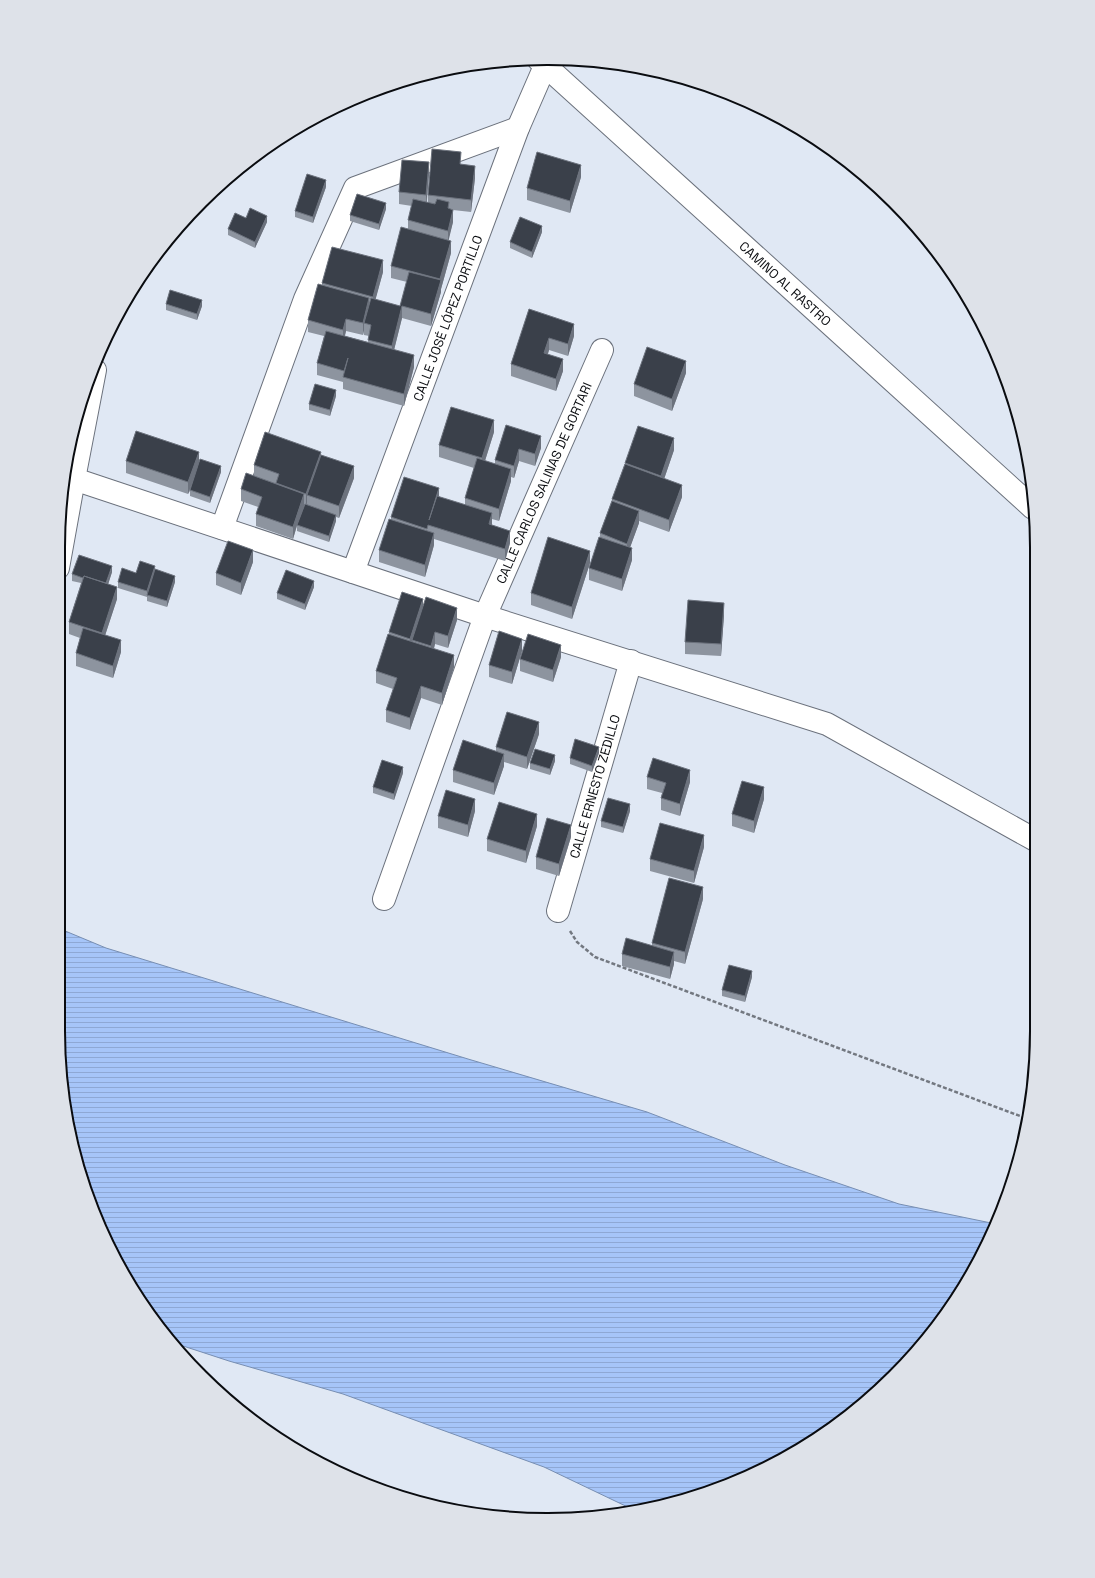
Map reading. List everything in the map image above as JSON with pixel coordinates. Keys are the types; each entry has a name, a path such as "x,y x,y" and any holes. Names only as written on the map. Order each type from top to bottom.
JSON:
{"street":[{"name":"CALLE JOSÉ LÓPEZ PORTILLO","path":"353,572 541,65"},
{"name":"CAMINO AL RASTRO","path":"545,65 1028,503"},
{"path":"222,528 305,299 355,188 518,128"},
{"name":"CALLE CARLOS SALINAS DE GORTARI","path":"384,899 485,616 602,350"},
{"path":"72,465 86,408"},
{"path":"70,478 485,616 827,724 1030,837"},
{"name":"CALLE ERNESTO ZEDILLO","path":"558,911 630,661"}],"path":[{"path":"558,911 577,942 595,957 1022,1117"}],"water":[{"path":"65,931 106,948 468,1059 647,1112 785,1165 899,1204 990,1223 980,1244 949,1299 910,1349 889,1372 866,1393 816,1432 761,1463 703,1487 672,1497 642,1504 626,1506 544,1467 343,1394 182,1346 146,1299 115,1244 102,1215 81,1155 69,1093 65,1030"}],"building":[{"path":"432,149 461,152 460,164 475,166 471,200 428,195"},
{"path":"537,152 581,165 570,201 527,188"},
{"path":"402,160 429,162 426,195 399,192"},
{"path":"307,174 326,180 313,217 295,211"},
{"path":"357,194 386,203 379,224 350,215"},
{"path":"413,199 435,204 437,199 449,202 448,208 453,210 448,231 408,220"},
{"path":"250,208 267,216 255,242 228,229 235,213 246,218"},
{"path":"520,217 542,226 532,252 510,242"},
{"path":"401,227 451,241 440,279 391,266"},
{"path":"332,247 383,260 373,297 322,283"},
{"path":"409,272 441,280 431,314 402,306 392,346 368,340 371,325 364,323 371,298 400,306"},
{"path":"318,284 369,298 363,323 346,319 343,330 308,320"},
{"path":"170,290 202,300 197,314 166,304"},
{"path":"529,309 574,324 568,344 549,338 544,353 563,359 556,379 511,364"},
{"path":"326,331 414,355 404,394 343,377 348,358 344,371 317,363"},
{"path":"647,347 686,361 672,399 634,384"},
{"path":"315,384 336,390 330,410 309,404"},
{"path":"451,407 494,420 482,458 439,445"},
{"path":"506,425 541,436 535,454 519,449 514,466 495,460"},
{"path":"638,426 674,438 661,476 625,463"},
{"path":"136,431 199,452 188,482 126,461"},
{"path":"265,432 321,452 306,494 276,483 279,474 254,465"},
{"path":"321,455 354,466 339,506 307,495"},
{"path":"477,458 511,469 499,509 465,498"},
{"path":"200,459 221,466 210,497 190,490"},
{"path":"625,464 682,485 669,520 612,499"},
{"path":"246,473 304,494 293,527 256,514 262,497 241,489"},
{"path":"404,477 439,488 429,520 437,496 492,513 489,524 510,531 505,549 428,525 427,529 391,517"},
{"path":"612,501 639,511 627,544 600,533"},
{"path":"305,504 336,515 329,536 297,525"},
{"path":"389,519 434,533 425,565 379,550"},
{"path":"548,537 590,551 572,607 531,593"},
{"path":"599,537 632,548 622,579 589,568"},
{"path":"228,541 253,550 241,583 216,573"},
{"path":"79,555 112,566 106,583 72,574"},
{"path":"140,561 155,566 147,591 118,582 122,568 136,573"},
{"path":"155,569 175,576 167,601 147,595"},
{"path":"286,570 314,581 305,604 277,593"},
{"path":"84,576 117,587 102,633 69,622"},
{"path":"402,592 423,599 410,639 389,632"},
{"path":"426,597 457,608 448,636 435,632 431,646 412,640"},
{"path":"688,600 724,603 721,644 685,642"},
{"path":"83,628 121,640 113,666 76,653"},
{"path":"499,631 522,639 512,672 489,665"},
{"path":"388,634 454,655 442,693 421,686 410,718 386,710 397,678 376,671"},
{"path":"528,634 561,645 553,670 520,659"},
{"path":"507,712 539,722 527,757 496,747"},
{"path":"575,739 599,747 592,766 570,758"},
{"path":"463,740 504,754 494,783 453,770"},
{"path":"535,749 555,755 550,769 530,763"},
{"path":"653,758 690,770 680,804 661,798 666,783 647,777"},
{"path":"382,760 403,767 394,794 373,787"},
{"path":"742,781 764,787 754,821 732,814"},
{"path":"446,790 475,799 468,825 438,816"},
{"path":"608,798 630,804 623,827 601,821"},
{"path":"499,802 537,814 526,851 487,839"},
{"path":"547,818 571,825 559,864 536,857"},
{"path":"660,823 704,835 694,871 650,859"},
{"path":"669,878 703,887 685,952 652,943"},
{"path":"626,938 674,952 670,967 622,954"},
{"path":"729,965 752,971 745,996 722,990"}]}
